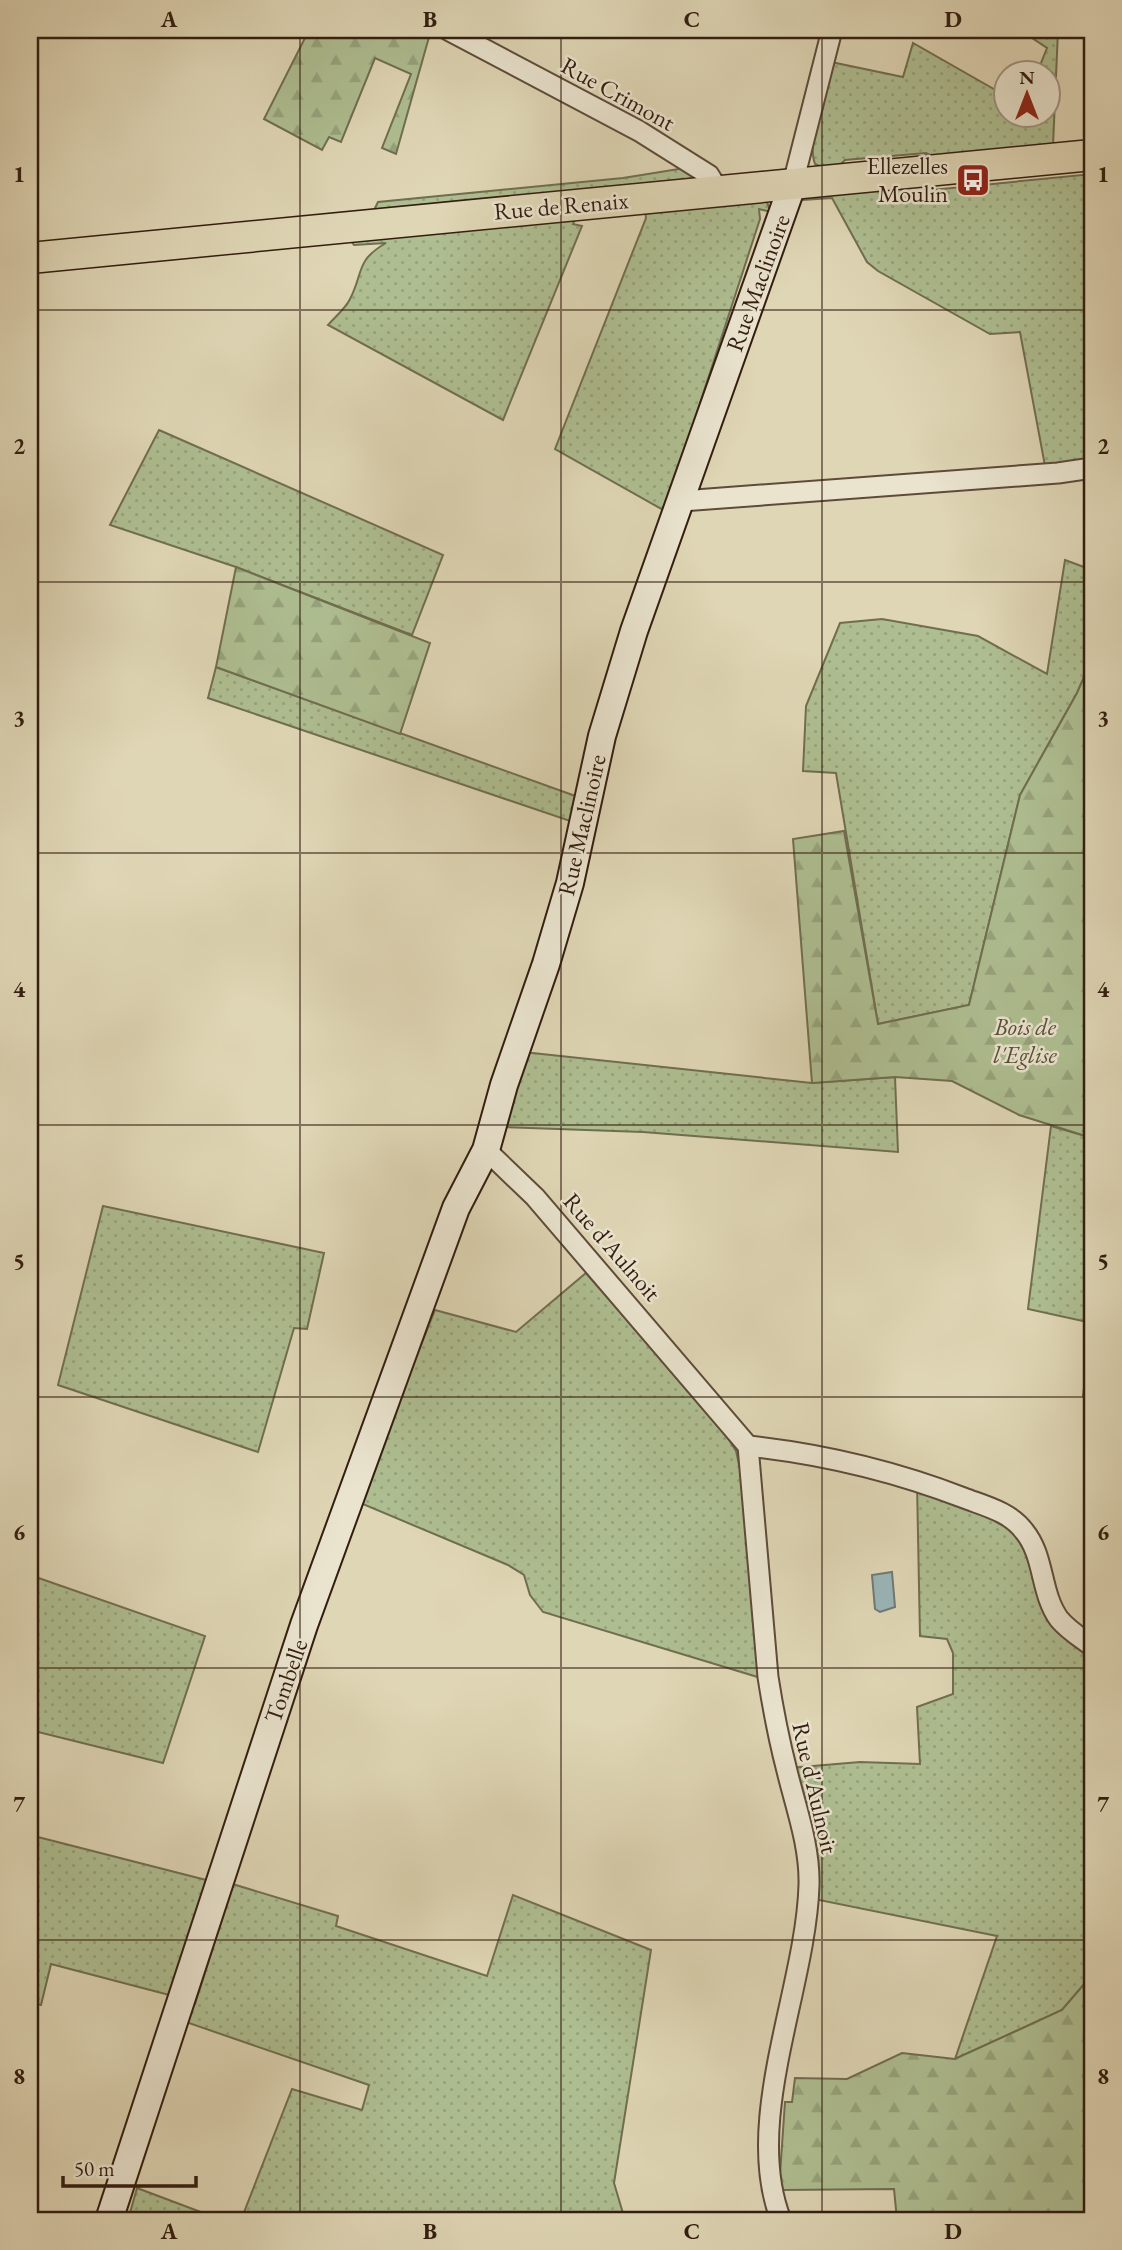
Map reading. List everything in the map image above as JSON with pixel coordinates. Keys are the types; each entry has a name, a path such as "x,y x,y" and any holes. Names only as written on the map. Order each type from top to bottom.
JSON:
{"main road":[{"name":"Rue de Renaix","path":"30,258 1092,155"}],"street":[{"name":"Rue Crimont","path":"448,30 639,131 709,175 719,191"},
{"path":"793,183 832,30"},
{"name":"Rue Maclinoire","path":"486,1150 504,1085 562,911 613,698 793,183"},
{"path":"682,501 995,478 1092,468"},
{"name":"Rue d'Aulnoit","path":"486,1150 530,1191 748,1446 765,1654 773,1714 803,1832 809,1882 806,1921 771,2119 769,2173 781,2220"},
{"name":"Tombelle","path":"109,2220 322,1576 456,1208 486,1150"},
{"path":"748,1446 827,1457 888,1471 1002,1513 1025,1531 1037,1552 1049,1598 1058,1618 1092,1646"}],"green space":[{"path":"309,30 431,30 396,154 382,148 411,74 375,58 341,142 329,137 322,150 264,119"},
{"path":"1020,30 1058,30 1057,60 1042,60 1047,48"},
{"path":"913,43 992,88 992,130 1054,130 1053,146 935,157 926,153 845,160 838,167 824,168 815,164 815,128 831,62 903,77"},
{"path":"678,164 698,178 374,210 378,202 623,178 679,169"},
{"path":"1092,174 1092,460 1045,466 1020,332 990,334 878,271 867,262 832,198 801,200 804,196 900,184 902,193"},
{"path":"766,200 771,212 759,209 760,219 665,511 555,449 646,218 645,210"},
{"path":"576,217 573,224 582,226 503,420 328,325 348,302 369,256 386,243 354,245 349,238"},
{"path":"159,430 443,555 412,635 236,567 110,525"},
{"path":"1065,560 1092,570 1092,659 1077,693 1020,795 969,1005 878,1024 836,773 803,771 806,706 840,623 882,619 978,636 1047,674"},
{"path":"236,567 430,643 400,734 216,667"},
{"name":"Bois de l'Eglise","path":"1092,659 1092,1138 1019,1115 952,1081 895,1077 812,1083 793,839 844,831 878,1024 969,1005 1020,795 1077,693"},
{"path":"216,667 581,798 576,823 208,698"},
{"path":"523,1052 812,1083 895,1077 898,1152 643,1132 502,1127"},
{"path":"1051,1126 1092,1138 1092,1323 1028,1309"},
{"path":"103,1206 324,1253 307,1329 294,1328 258,1452 58,1385"},
{"path":"586,1273 720,1425 736,1451 742,1477 761,1678 543,1612 530,1595 524,1575 508,1565 358,1502 435,1310 516,1332"},
{"path":"1092,1323 1092,1398 1083,1396"},
{"path":"917,1484 1000,1521 1025,1542 1056,1628 1092,1658 1092,1975 1062,2010 955,2059 997,1936 814,1899 790,1768 860,1762 920,1764 917,1707 953,1694 953,1653 947,1639 920,1636"},
{"path":"30,1575 205,1636 163,1763 30,1730"},
{"path":"30,1835 214,1882 177,1997 51,1964 41,2005 30,2002"},
{"path":"226,1882 338,1916 336,1926 487,1976 513,1895 651,1950 614,2183 625,2220 241,2220 292,2089 362,2110 369,2085 180,2020 186,2002 195,2004 232,1887"},
{"path":"1092,1975 1092,2220 897,2220 894,2189 782,2190 780,2174 785,2102 792,2102 795,2078 847,2079 902,2053 955,2059 1062,2010"},
{"path":"137,2188 222,2220 128,2220"}],"water":[{"path":"892,1572 895,1607 880,1612 875,1609 872,1575"}],"place":[{"name":"Ellezelles Moulin","path":"973,180"}]}
